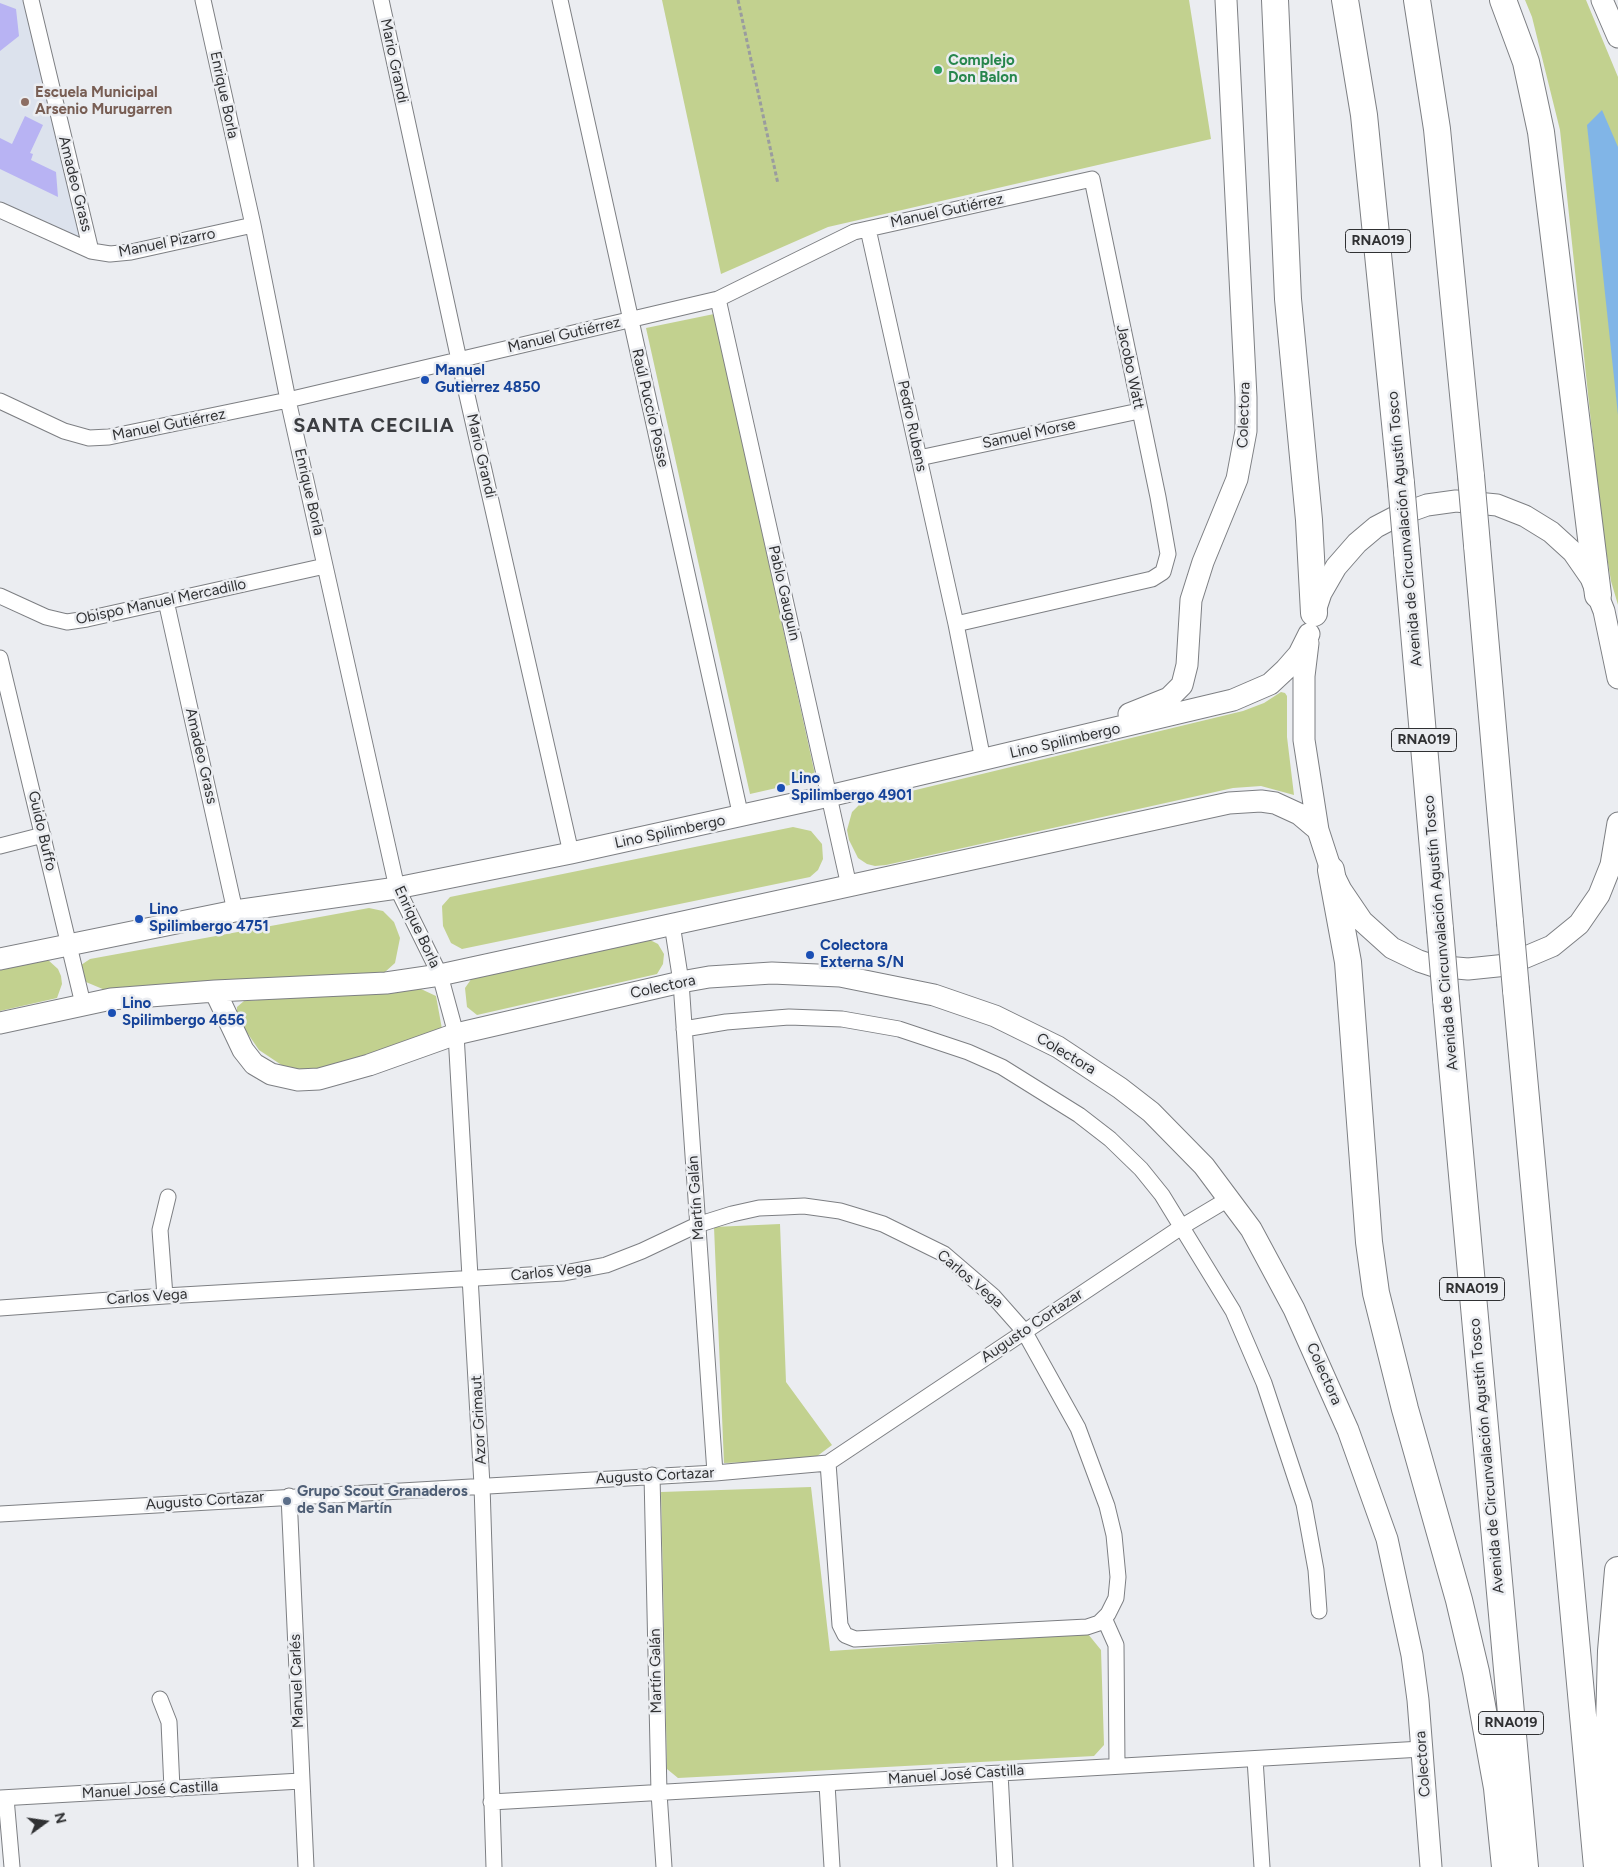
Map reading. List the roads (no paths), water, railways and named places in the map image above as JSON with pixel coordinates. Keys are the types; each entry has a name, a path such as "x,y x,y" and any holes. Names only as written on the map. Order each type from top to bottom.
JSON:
{"highway":[{"path":"1275,0 1288,300 1309,520 1312,623"},
{"name":"Avenida de Circunvalación Agustín Tosco","path":"1345,0 1364,115 1401,484 1525,1867"},
{"path":"1417,0 1437,129 1471,476 1516,990 1597,1867"},
{"path":"1503,0 1526,62 1541,132 1607,610"},
{"path":"1331,870 1348,962 1369,1242 1376,1293 1405,1409 1473,1655 1497,1788 1505,1867"},
{"path":"1617,1867 1612,1806 1609,1726 1611,1651 1618,1570"}],"main road":[{"name":"Colectora","path":"1062,742 1169,698 1182,684 1187,665 1190,612 1195,588 1203,562 1233,491 1241,464 1246,431 1247,405 1226,0"},
{"path":"1602,0 1618,37"},
{"path":"1618,678 1607,610 1591,578 1573,552 1539,524 1525,516 1497,505 1456,501 1413,509 1388,520 1366,535 1336,566 1321,593 1312,623 1304,676 1304,740 1318,830 1331,870 1341,890 1362,921 1392,948 1419,961 1434,966 1468,970 1490,968 1507,965 1538,954 1552,946 1579,924 1590,910 1607,880 1618,823"},
{"name":"Lino Spilimbergo","path":"0,959 235,911 397,888 571,853 741,817 1233,700 1252,694 1270,684 1285,670 1299,654 1312,623"},
{"path":"0,1023 111,999 215,991 386,983 440,975 1248,801 1261,800 1288,808 1310,821 1318,830"},
{"name":"Colectora","path":"215,991 242,1050 254,1064 271,1074 298,1080 319,1078 369,1066 456,1034 681,982 709,977 772,973 840,976 934,995 995,1016 1058,1047 1120,1088 1178,1138 1230,1198 1251,1229 1294,1309 1348,1430 1387,1539 1401,1596 1413,1664 1431,1867"}],"street":[{"name":"Amadeo Grass","path":"31,0 91,251"},
{"name":"Enrique Borla","path":"203,0 253,225 288,400 397,888 440,975"},
{"name":"Mario Grandi","path":"380,0 459,360 571,853"},
{"name":"Raúl Puccio Posse","path":"560,0 741,817"},
{"name":"Manuel Gutiérrez","path":"0,402 64,431 96,438 110,437 288,400 718,300 854,232 1092,179"},
{"name":"Jacobo Watt","path":"956,624 1152,579 1163,572 1168,554 1092,179"},
{"name":"Manuel Pizarro","path":"0,210 91,251 110,254 131,252 253,225"},
{"name":"Pedro Rubens","path":"868,229 956,624 983,760"},
{"name":"Pablo Gauguin","path":"718,300 849,886"},
{"name":"Samuel Morse","path":"919,458 1139,411"},
{"name":"Obispo Manuel Mercadillo","path":"0,596 46,617 67,622 325,566"},
{"name":"Amadeo Grass","path":"166,602 235,911"},
{"name":"Guido Buffo","path":"0,658 2,679 83,1004"},
{"path":"0,846 42,835"},
{"name":"Martín Galán","path":"672,924 681,982 716,1473"},
{"name":"Azor Grimaut","path":"440,975 456,1034 471,1280 482,1485 494,1867"},
{"path":"684,1029 726,1022 789,1017 842,1018 899,1030 968,1052 1002,1068 1079,1115 1110,1139 1151,1182 1183,1226 1233,1311 1264,1384 1304,1504 1316,1570 1319,1611"},
{"path":"165,1296 160,1230 168,1197"},
{"name":"Augusto Cortazar","path":"0,1514 652,1475 716,1473 828,1463 1183,1226 1230,1198"},
{"name":"Carlos Vega","path":"0,1308 165,1296 471,1280 584,1270 642,1251 697,1225 759,1208 804,1206 840,1211 883,1224 919,1240 944,1254 993,1296 1024,1331 1078,1428 1106,1506 1114,1535 1118,1577 1116,1598 1104,1618"},
{"path":"828,1463 840,1625 845,1635 854,1639 1087,1628 1099,1623 1104,1618 1116,1644 1117,1765"},
{"name":"Martín Galán","path":"652,1475 659,1793 664,1867"},
{"name":"Manuel Carlés","path":"289,1496 306,1867"},
{"path":"160,1699 169,1722 172,1790"},
{"name":"Manuel José Castilla","path":"491,1802 1422,1749"},
{"path":"1255,1759 1262,1867"},
{"path":"1000,1773 1005,1867"},
{"name":"Manuel José Castilla","path":"3,1798 172,1790 301,1780"},
{"path":"827,1784 832,1867"},
{"path":"3,1798 12,1867"}],"water":[{"path":"1602,110 1618,147 1618,415 1587,125"}],"place":[{"name":"Complejo Don Balon","path":"938,70"},
{"name":"Escuela Municipal Arsenio Murugarren","path":"25,102"},
{"name":"Manuel Gutierrez 4850","path":"425,380"},
{"name":"Lino Spilimbergo 4901","path":"781,788"},
{"name":"Lino Spilimbergo 4751","path":"139,919"},
{"name":"Colectora Externa S/N","path":"810,955"},
{"name":"Lino Spilimbergo 4656","path":"112,1013"},
{"name":"Grupo Scout Granaderos de San Martín","path":"287,1501"}],"district":[{"name":"SANTA CECILIA","path":"374,426"}]}
